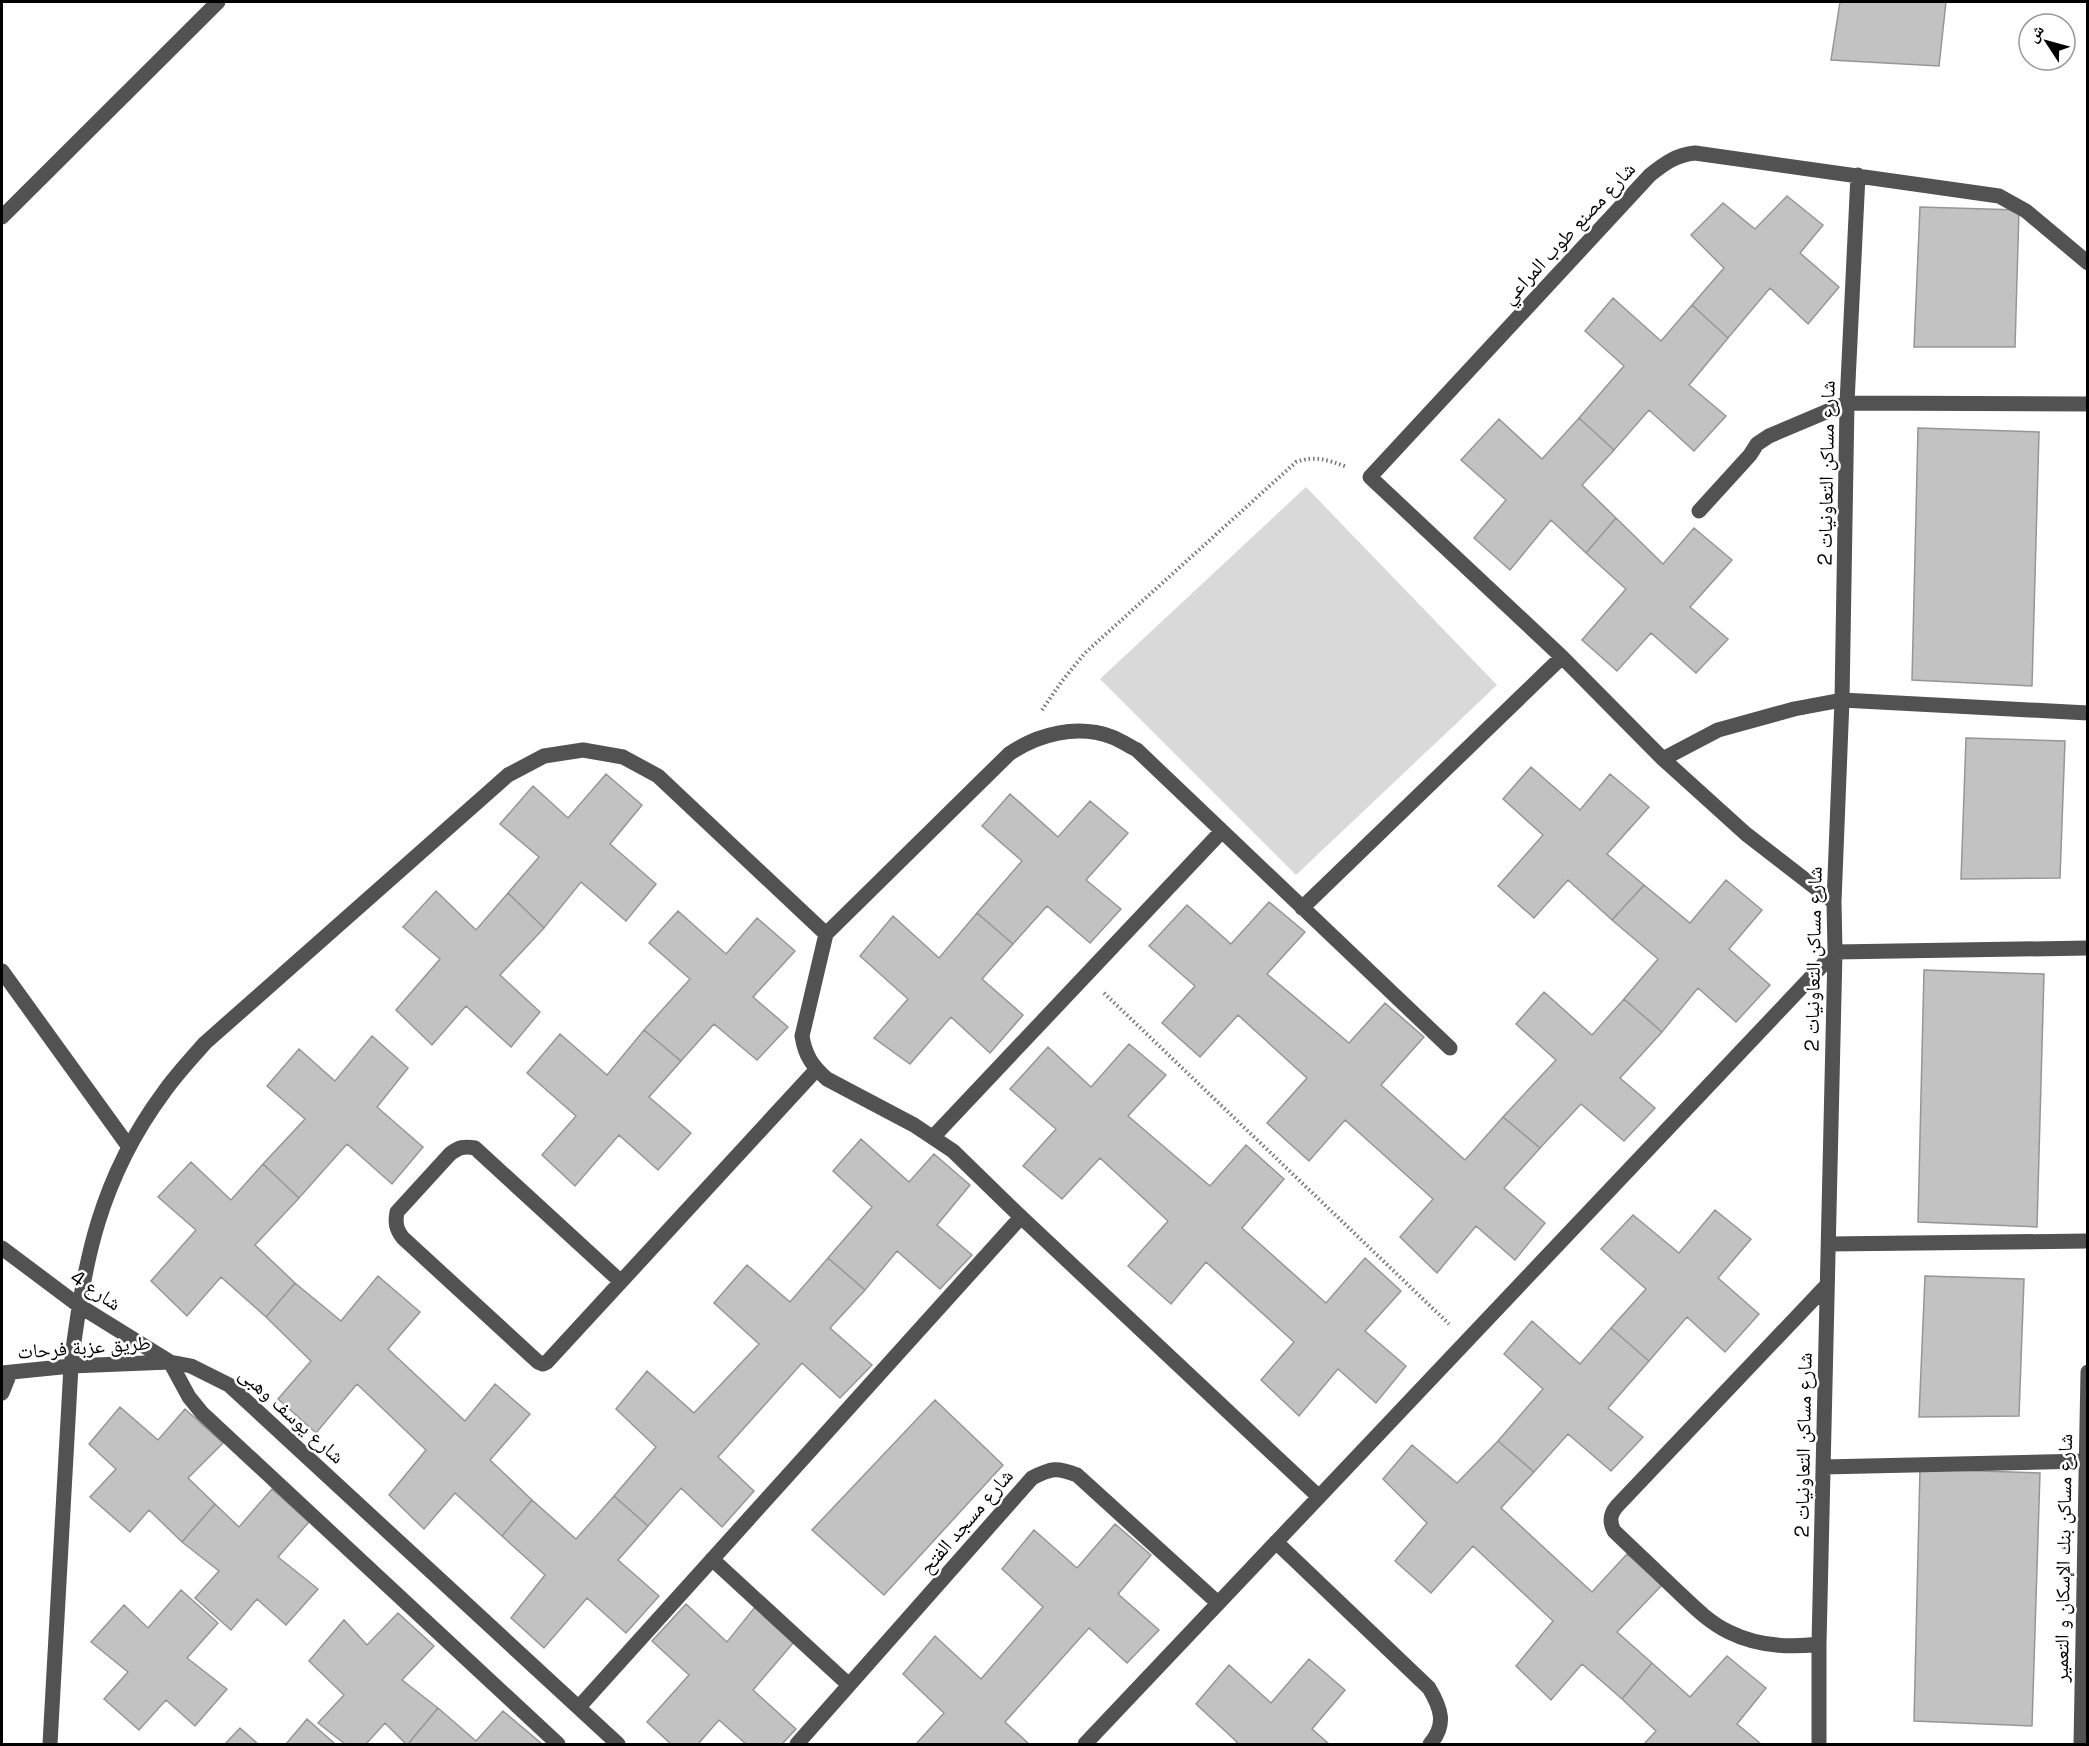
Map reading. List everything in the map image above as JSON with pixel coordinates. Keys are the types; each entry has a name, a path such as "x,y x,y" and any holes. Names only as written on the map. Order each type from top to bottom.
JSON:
{"street":[{"path":"2,217 218,2"},
{"name":"شارع مصنع طوب المراعي","path":"1370,477 1650,175 1666,162 1682,155 1695,153 1999,196 2026,211 2088,263"},
{"name":"شارع مساكن التعاونيات 2","path":"1820,1744 1819,1644 1835,952 1834,902 1842,700 1847,403 1858,175"},
{"path":"1699,511 1750,455 1757,444 1768,436 1847,403 2088,404"},
{"path":"1370,477 1562,657 1663,759 1746,834 1834,902"},
{"path":"1302,908 1562,657"},
{"path":"1663,759 1718,730 1794,709 1842,700 2088,712"},
{"path":"1319,1497 1021,1217 953,1150 934,1136 816,1070 804,1049 802,1036 826,934 1009,754 1026,743 1053,734 1082,731 1111,737 1137,750 1450,1048"},
{"path":"50,1744 71,1366 78,1305 86,1265 96,1224 129,1147 163,1093 205,1043 508,775 544,756 583,750 623,757 658,776 826,934"},
{"path":"934,1136 1222,831"},
{"path":"1085,1744 1835,952 2088,948"},
{"path":"2,971 129,1147"},
{"path":"620,1281 475,1148 465,1146 450,1154 397,1212 395,1221 397,1230 403,1238 543,1364 816,1070"},
{"path":"579,1707 1021,1217"},
{"path":"1829,1244 2088,1241"},
{"name":"شارع 4","path":"2,1248 78,1305 170,1362"},
{"path":"1819,1644 1796,1647 1772,1646 1728,1632 1691,1604 1614,1531 1610,1518 1612,1511 1625,1497 1827,1285"},
{"path":"170,1362 189,1397 202,1413 558,1744"},
{"name":"طريق عزبة فرحات","path":"6,1373 71,1366 170,1362"},
{"name":"شارع يوسف وهبى","path":"170,1362 191,1366 230,1385 618,1744"},
{"name":"شارع مساكن بنك الإسكان و التعمير","path":"2081,1744 2088,1372"},
{"path":"2,1393 6,1373"},
{"path":"1823,1467 2086,1461"},
{"name":"شارع مسجد الفتح","path":"797,1744 1032,1478 1046,1470 1061,1469 1077,1475 1218,1603"},
{"path":"1276,1542 1429,1688 1441,1712 1435,1739 1430,1744"},
{"path":"712,1559 849,1685"}],"path":[{"path":"1026,743 1041,711 1085,653 1296,462 1318,457 1370,477"},
{"path":"1085,975 1466,1341"}],"shaded area":[{"path":"1306,487 1497,685 1296,875 1100,679"}],"building":[{"path":"1840,2 1946,2 1939,66 1831,60"},
{"path":"1787,196 1823,225 1800,253 1839,287 1808,324 1770,288 1728,338 1692,305 1724,268 1691,235 1723,203 1755,229"},
{"path":"1920,207 2019,210 2015,347 1914,347"},
{"path":"1613,298 1661,341 1692,305 1728,338 1689,385 1726,416 1694,451 1649,410 1614,450 1579,418 1624,366 1585,331"},
{"path":"1579,418 1614,450 1582,485 1616,518 1586,553 1551,520 1510,570 1474,538 1506,500 1461,460 1499,419 1542,459"},
{"path":"1918,428 2039,432 2032,686 1912,680"},
{"path":"1616,518 1663,564 1694,528 1732,560 1690,607 1728,639 1696,673 1651,633 1617,671 1582,640 1626,589 1586,553"},
{"path":"1966,738 2065,741 2060,878 1961,879"},
{"path":"1531,767 1580,810 1610,774 1649,807 1607,854 1644,885 1612,920 1568,880 1534,918 1498,886 1543,835 1503,799"},
{"path":"606,774 642,805 610,844 656,884 626,921 581,882 544,928 508,893 539,857 500,824 533,786 568,818"},
{"path":"1010,794 1058,837 1090,801 1128,833 1086,880 1121,909 1090,943 1047,906 1013,944 977,913 1022,861 982,826"},
{"path":"1726,880 1762,910 1729,949 1770,985 1736,1022 1698,988 1662,1032 1624,999 1658,959 1612,920 1644,885 1690,923"},
{"path":"436,891 476,930 508,893 544,928 500,975 540,1012 511,1047 466,1006 432,1045 396,1010 440,959 403,927"},
{"path":"1269,902 1305,932 1267,974 1349,1043 1385,1003 1424,1037 1381,1085 1465,1160 1503,1117 1540,1148 1504,1188 1545,1223 1515,1260 1476,1226 1437,1273 1400,1237 1433,1199 1345,1120 1309,1161 1267,1123 1307,1078 1238,1015 1200,1057 1162,1023 1195,986 1149,946 1187,905 1231,944"},
{"path":"678,911 726,954 757,918 795,951 753,997 788,1027 757,1060 714,1024 681,1061 644,1030 690,979 649,943"},
{"path":"977,913 1013,944 982,979 1023,1015 990,1053 951,1017 910,1064 874,1038 908,999 860,956 893,916 939,958"},
{"path":"1924,970 2044,974 2037,1227 1918,1222"},
{"path":"1544,992 1592,1035 1624,999 1662,1032 1620,1078 1655,1108 1624,1141 1581,1104 1540,1148 1503,1117 1556,1060 1516,1024"},
{"path":"644,1030 681,1061 649,1097 691,1133 658,1170 619,1135 575,1186 542,1155 576,1116 527,1073 560,1034 607,1075"},
{"path":"372,1036 408,1068 377,1107 423,1147 392,1184 347,1144 299,1198 263,1164 305,1119 267,1086 299,1049 335,1081"},
{"path":"1129,1044 1166,1075 1128,1116 1210,1186 1246,1145 1284,1179 1242,1228 1326,1303 1365,1258 1401,1291 1365,1331 1406,1366 1376,1403 1338,1369 1299,1416 1261,1380 1294,1342 1206,1262 1171,1304 1128,1266 1168,1221 1100,1158 1062,1199 1023,1166 1056,1129 1010,1089 1048,1047 1091,1087"},
{"path":"861,1139 909,1182 934,1154 970,1185 937,1225 972,1255 940,1289 897,1251 865,1290 828,1258 872,1207 833,1171"},
{"path":"191,1162 231,1200 263,1164 299,1198 255,1245 295,1283 266,1317 221,1277 187,1316 151,1281 196,1230 158,1197"},
{"path":"1715,1210 1751,1239 1718,1278 1759,1314 1725,1352 1687,1317 1649,1361 1611,1328 1646,1289 1601,1249 1633,1215 1679,1253"},
{"path":"828,1258 865,1290 830,1328 872,1365 840,1398 802,1363 718,1457 754,1491 722,1527 681,1488 648,1526 614,1496 656,1447 616,1409 647,1371 694,1413 759,1344 714,1303 747,1265 790,1302"},
{"path":"378,1276 420,1312 388,1349 465,1421 495,1384 530,1414 490,1460 532,1500 502,1536 455,1493 424,1529 389,1495 426,1450 357,1384 316,1433 278,1399 311,1361 266,1317 295,1283 341,1321"},
{"path":"1925,1276 2024,1279 2019,1416 1919,1417"},
{"path":"1532,1321 1580,1364 1611,1328 1649,1361 1608,1408 1643,1437 1611,1471 1568,1434 1534,1472 1498,1441 1543,1389 1504,1354"},
{"path":"935,1400 1003,1465 884,1595 812,1530"},
{"path":"120,1407 158,1440 185,1409 223,1443 188,1478 215,1504 182,1542 149,1510 130,1532 90,1497 116,1469 89,1444"},
{"path":"1498,1441 1534,1472 1501,1508 1592,1592 1627,1554 1662,1585 1617,1632 1652,1663 1622,1699 1582,1664 1551,1700 1516,1666 1553,1621 1473,1546 1431,1593 1395,1561 1427,1523 1383,1479 1412,1445 1457,1483"},
{"path":"1920,1469 2040,1473 2032,1726 1914,1721"},
{"path":"272,1489 309,1522 278,1557 318,1589 286,1625 257,1599 231,1630 195,1598 219,1571 182,1542 215,1504 239,1527"},
{"path":"614,1496 648,1526 618,1560 659,1596 626,1633 587,1598 544,1648 511,1618 545,1575 502,1536 532,1500 576,1539"},
{"path":"1115,1524 1151,1555 1118,1594 1159,1630 1127,1663 1089,1628 1005,1722 1029,1744 916,1744 944,1713 903,1674 935,1636 981,1679 1043,1607 1002,1569 1034,1530 1077,1568"},
{"path":"181,1590 218,1623 187,1658 227,1689 195,1726 166,1700 139,1730 104,1699 128,1672 91,1642 124,1605 148,1628"},
{"path":"686,1604 727,1642 755,1607 794,1642 753,1690 796,1729 782,1744 746,1744 719,1720 698,1744 671,1744 647,1722 689,1675 652,1641"},
{"path":"398,1613 434,1646 402,1680 438,1708 408,1744 385,1723 366,1744 345,1744 318,1723 344,1695 309,1661 344,1620 367,1645"},
{"path":"1727,1656 1766,1688 1737,1724 1761,1744 1644,1744 1656,1731 1622,1699 1652,1663 1690,1697"},
{"path":"1309,1659 1345,1690 1312,1729 1329,1744 1235,1744 1237,1742 1196,1704 1229,1665 1271,1703"},
{"path":"438,1708 476,1741 503,1711 542,1744 408,1744"},
{"path":"307,1719 335,1744 286,1744"},
{"path":"240,1728 258,1744 225,1744"}]}
